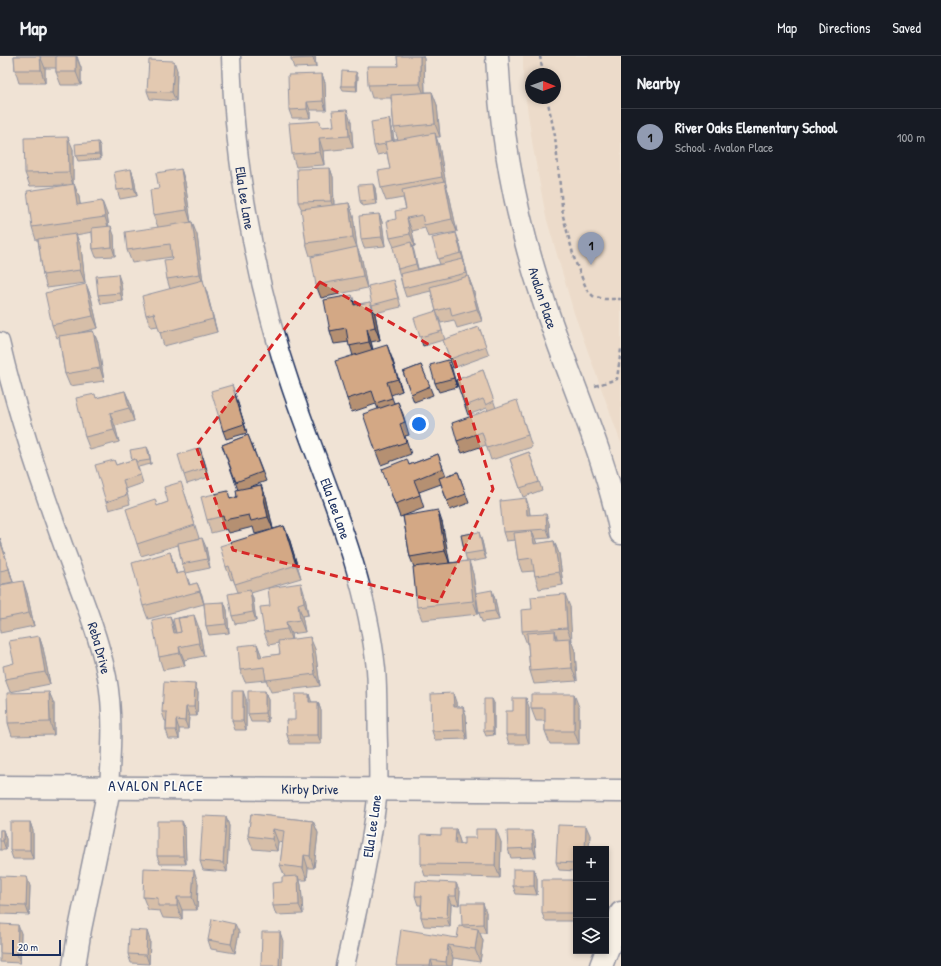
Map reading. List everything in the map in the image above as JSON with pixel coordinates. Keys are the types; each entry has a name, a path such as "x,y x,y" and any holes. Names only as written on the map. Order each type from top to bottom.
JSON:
{"street":[{"name":"Ella Lee Lane","path":"231,56 238,137 247,204 268,312 290,386 341,521 367,616 376,669 378,789 366,872 345,966"},
{"name":"Avalon Place","path":"497,56 499,102 509,175 525,239 544,305 602,461 621,533"},
{"name":"Reba Drive","path":"0,342 11,388 38,476 84,601 107,677 112,737 109,789 80,929 74,966"},
{"name":"Kirby Drive","path":"0,787 109,789 621,791"},
{"path":"602,966 621,913"}],"path":[{"path":"540,56 542,68"},
{"path":"548,104 555,136 563,216 575,261 587,290 593,296 604,299 621,299"},
{"path":"610,381 617,380 621,349"}],"highlighted area":[{"path":"320,282 454,359 493,489 439,602 233,550 196,446"}],"shaded area":[{"path":"523,56 621,56 621,443 574,313 546,217 533,148 527,104 561,104 561,68 525,68 525,94 523,80"}],"building":[{"path":"14,56 40,56 41,70 15,70"},
{"path":"56,56 76,56 76,72 56,72"},
{"path":"291,56 312,56 313,58 291,59"},
{"path":"397,56 420,56 420,84 368,85 367,66 398,66"},
{"path":"149,60 174,61 172,92 147,91"},
{"path":"342,71 356,72 356,86 341,86"},
{"path":"322,74 323,101 307,102 307,109 289,110 288,75"},
{"path":"432,92 435,124 394,128 391,95"},
{"path":"347,110 349,136 319,138 320,152 292,154 289,123 320,121 321,127 334,126 332,111"},
{"path":"389,119 392,141 385,142 386,144 374,146 371,122"},
{"path":"435,133 442,177 381,188 378,171 390,169 385,142"},
{"path":"68,137 69,172 25,173 24,138"},
{"path":"98,142 99,154 76,156 75,144"},
{"path":"330,168 331,201 298,202 297,169"},
{"path":"131,169 134,188 117,190 114,172"},
{"path":"181,169 187,210 153,215 150,190 159,189 156,173"},
{"path":"445,181 452,219 424,225 422,215 407,218 410,234 390,238 387,221 396,219 395,211 406,209 402,190"},
{"path":"74,184 77,205 102,201 105,217 32,227 27,191"},
{"path":"373,184 375,200 360,201 358,185"},
{"path":"349,203 353,237 306,243 301,209"},
{"path":"379,214 382,237 361,239 359,216"},
{"path":"192,222 200,274 167,279 164,260 172,259 170,244 127,250 125,232"},
{"path":"111,226 112,247 93,249 92,228"},
{"path":"456,233 461,253 438,259 432,238"},
{"path":"76,234 80,270 43,275 38,239"},
{"path":"411,242 416,264 398,269 393,247"},
{"path":"357,247 363,276 316,285 311,257"},
{"path":"463,259 466,273 403,288 400,274"},
{"path":"118,274 120,293 98,295 96,276"},
{"path":"468,276 477,309 452,316 450,307 436,311 430,287"},
{"path":"203,280 213,319 160,333 154,313 146,315 142,296"},
{"path":"393,280 398,298 372,305 368,286"},
{"path":"86,284 93,316 52,325 45,293"},
{"path":"352,295 354,305 370,302 375,327 367,329 369,342 349,346 346,328 330,331 324,300"},
{"path":"436,311 442,331 420,337 414,318"},
{"path":"479,327 486,346 450,359 443,340"},
{"path":"93,331 100,368 65,374 59,336"},
{"path":"387,345 398,379 387,382 392,398 376,403 372,391 347,399 335,361"},
{"path":"448,360 454,378 435,383 430,365"},
{"path":"421,365 430,386 411,394 403,372"},
{"path":"483,370 494,401 486,405 483,399 465,406 456,380"},
{"path":"232,385 244,424 223,431 211,391"},
{"path":"125,391 129,408 110,413 114,430 85,437 76,398 95,394 96,398"},
{"path":"517,400 528,435 487,448 482,432 457,441 452,423"},
{"path":"398,402 405,422 400,424 406,442 376,452 363,414"},
{"path":"248,435 262,472 236,482 222,445"},
{"path":"147,447 150,460 137,462 135,459 132,460 130,450"},
{"path":"200,448 206,468 184,475 178,455"},
{"path":"529,452 539,482 520,488 510,459"},
{"path":"438,454 443,468 414,480 420,495 395,504 382,469 407,459 409,465"},
{"path":"135,459 140,475 123,480 127,495 106,502 95,465 114,460 116,465"},
{"path":"458,472 466,494 447,501 439,478"},
{"path":"181,482 195,525 137,544 126,509 155,499 157,506 168,502 164,487"},
{"path":"261,485 268,517 251,521 249,515 224,520 223,516 207,520 201,497 228,491 230,499 237,497 236,490"},
{"path":"526,498 527,515 546,514 547,529 503,532 500,501"},
{"path":"438,510 445,551 410,557 403,516"},
{"path":"284,526 296,565 235,584 229,566 226,567 220,546"},
{"path":"532,531 534,544 554,541 559,572 535,576 532,558 518,560 514,533"},
{"path":"479,532 483,551 465,554 461,535"},
{"path":"202,538 207,559 182,564 178,543"},
{"path":"0,540 9,569 0,571"},
{"path":"170,552 176,574 185,572 189,585 197,583 200,591 143,606 132,563"},
{"path":"469,561 473,601 417,607 413,567"},
{"path":"23,581 29,613 0,619 0,585"},
{"path":"301,583 304,602 298,604 300,620 286,622 287,629 264,632 260,607 270,606 268,588"},
{"path":"250,590 253,612 232,616 228,594"},
{"path":"492,590 495,611 479,613 476,593"},
{"path":"565,594 567,628 522,631 521,610 532,609 531,597"},
{"path":"224,602 226,624 206,626 204,603"},
{"path":"194,615 199,643 179,647 180,653 159,657 152,620 170,616 174,633 181,632 178,618"},
{"path":"178,618 181,632 176,633 173,619"},
{"path":"555,631 555,639 570,638 572,668 530,671 527,633"},
{"path":"39,636 45,672 5,679 3,666 14,663 9,641"},
{"path":"310,637 315,674 266,680 264,667 240,670 238,646 257,644 259,657 280,654 278,641"},
{"path":"164,682 195,684 194,707 186,707 185,721 176,720 176,730 166,730 167,712 162,712"},
{"path":"232,691 243,691 243,721 232,721"},
{"path":"248,691 265,691 265,713 248,714"},
{"path":"49,692 50,722 8,723 7,693"},
{"path":"453,693 454,707 463,707 464,730 432,731 431,694"},
{"path":"295,694 309,694 309,702 318,702 318,735 287,735 286,720 295,720"},
{"path":"531,694 574,694 574,731 545,731 545,708 531,708"},
{"path":"513,698 526,698 526,735 506,735 506,711 513,711"},
{"path":"484,699 492,699 493,731 484,731"},
{"path":"251,814 313,821 310,856 304,855 303,868 280,865 284,831 273,829 272,839 248,836"},
{"path":"203,816 226,817 223,863 200,861"},
{"path":"157,821 182,821 183,856 157,856"},
{"path":"10,822 30,822 30,850 10,850"},
{"path":"558,825 586,826 585,846 573,846 573,863 556,862"},
{"path":"441,829 456,829 455,844 464,844 464,838 476,838 476,829 496,829 495,865 421,864 421,834 441,835"},
{"path":"0,830 3,830 3,841 0,841"},
{"path":"507,831 532,831 533,848 508,849"},
{"path":"144,868 194,870 192,897 177,897 177,906 158,906 158,898 143,897"},
{"path":"513,869 534,869 534,886 513,886"},
{"path":"0,876 27,877 26,906 0,905"},
{"path":"298,876 299,905 273,906 272,883 282,882 282,877"},
{"path":"542,880 573,880 573,913 542,913"},
{"path":"416,881 456,883 456,896 448,896 447,918 421,917 422,896 415,896"},
{"path":"461,903 483,903 483,924 462,925"},
{"path":"212,919 235,924 231,944 208,940"},
{"path":"0,924 18,925 17,954 0,953"},
{"path":"459,926 478,929 475,949 448,945 446,962 431,960 430,966 396,966 401,929 457,938"},
{"path":"129,930 147,931 146,955 128,954"},
{"path":"262,932 280,932 279,966 261,966"}],"place":[{"name":"River Oaks Elementary School","path":"591,265"}],"district":[{"name":"AVALON PLACE","path":"156,786"}]}
